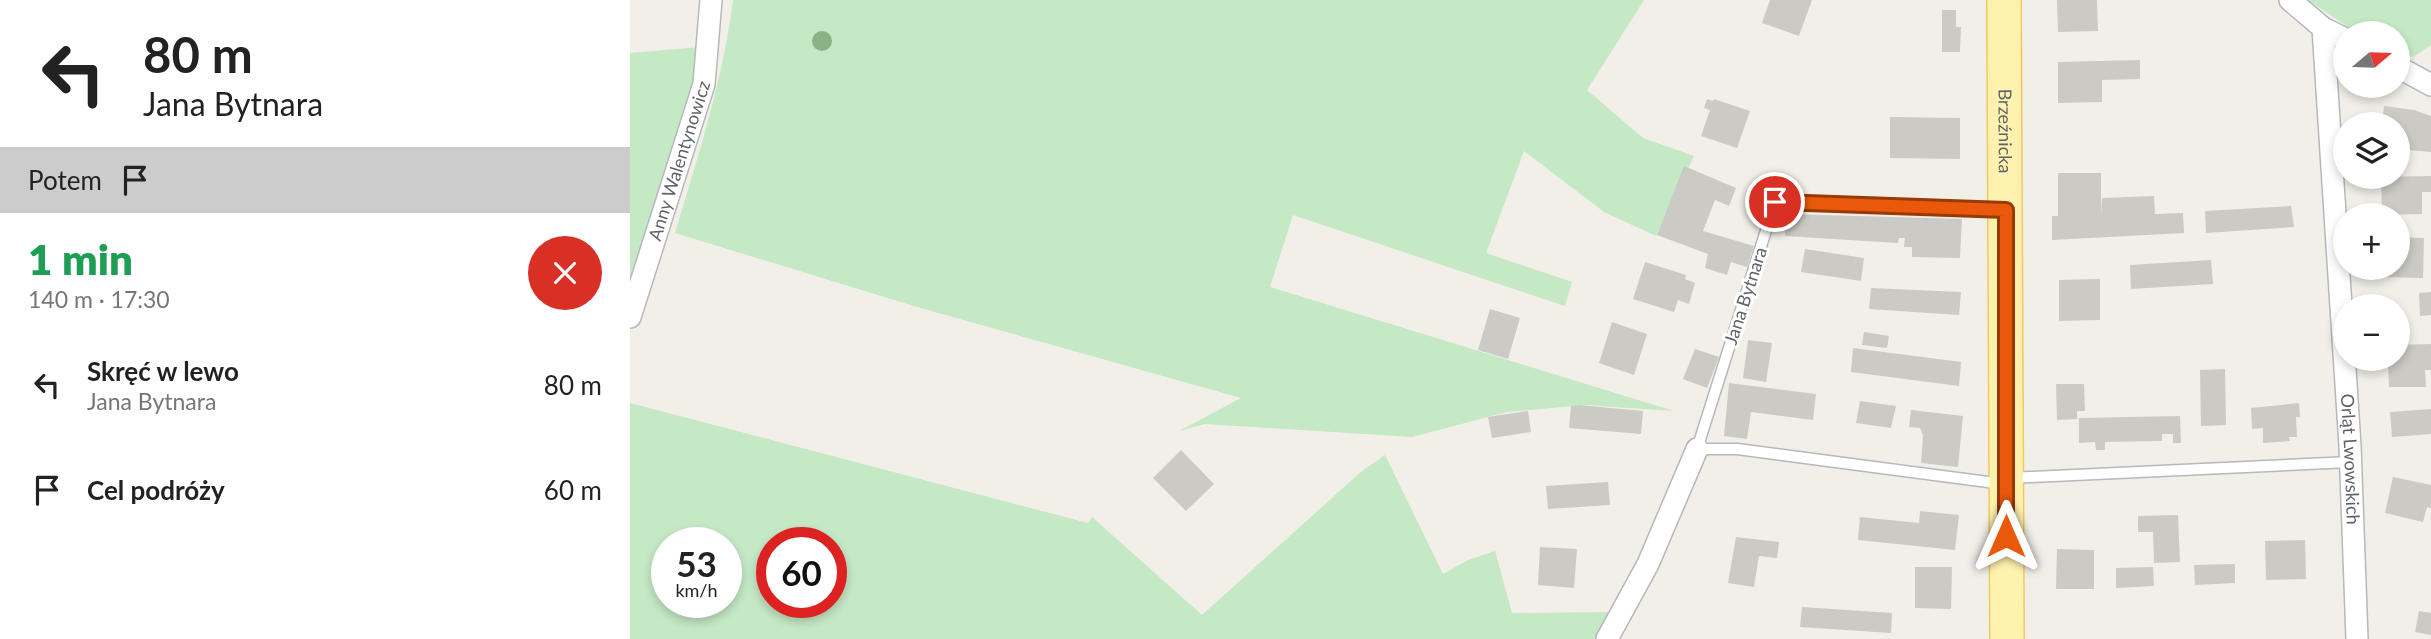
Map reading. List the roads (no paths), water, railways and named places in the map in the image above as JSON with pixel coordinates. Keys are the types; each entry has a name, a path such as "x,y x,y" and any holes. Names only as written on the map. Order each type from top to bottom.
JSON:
{"main road":[{"name":"Brzeźnicka","path":"2004,0 2007,639"}],"street":[{"name":"Anny Walentynowicz","path":"630,317 704,84 711,0"},
{"path":"2290,0 2323,28 2333,33"},
{"name":"Orląt Lwowskich","path":"2323,28 2350,462 2357,639"},
{"path":"2410,74 2431,85"},
{"name":"Jana Bytnara","path":"1607,639 1648,564 1697,449"}],"lane":[{"name":"Jana Bytnara","path":"1697,449 1775,202 2006,210"},
{"path":"1697,449 1737,449 2006,481 2350,462"}]}
